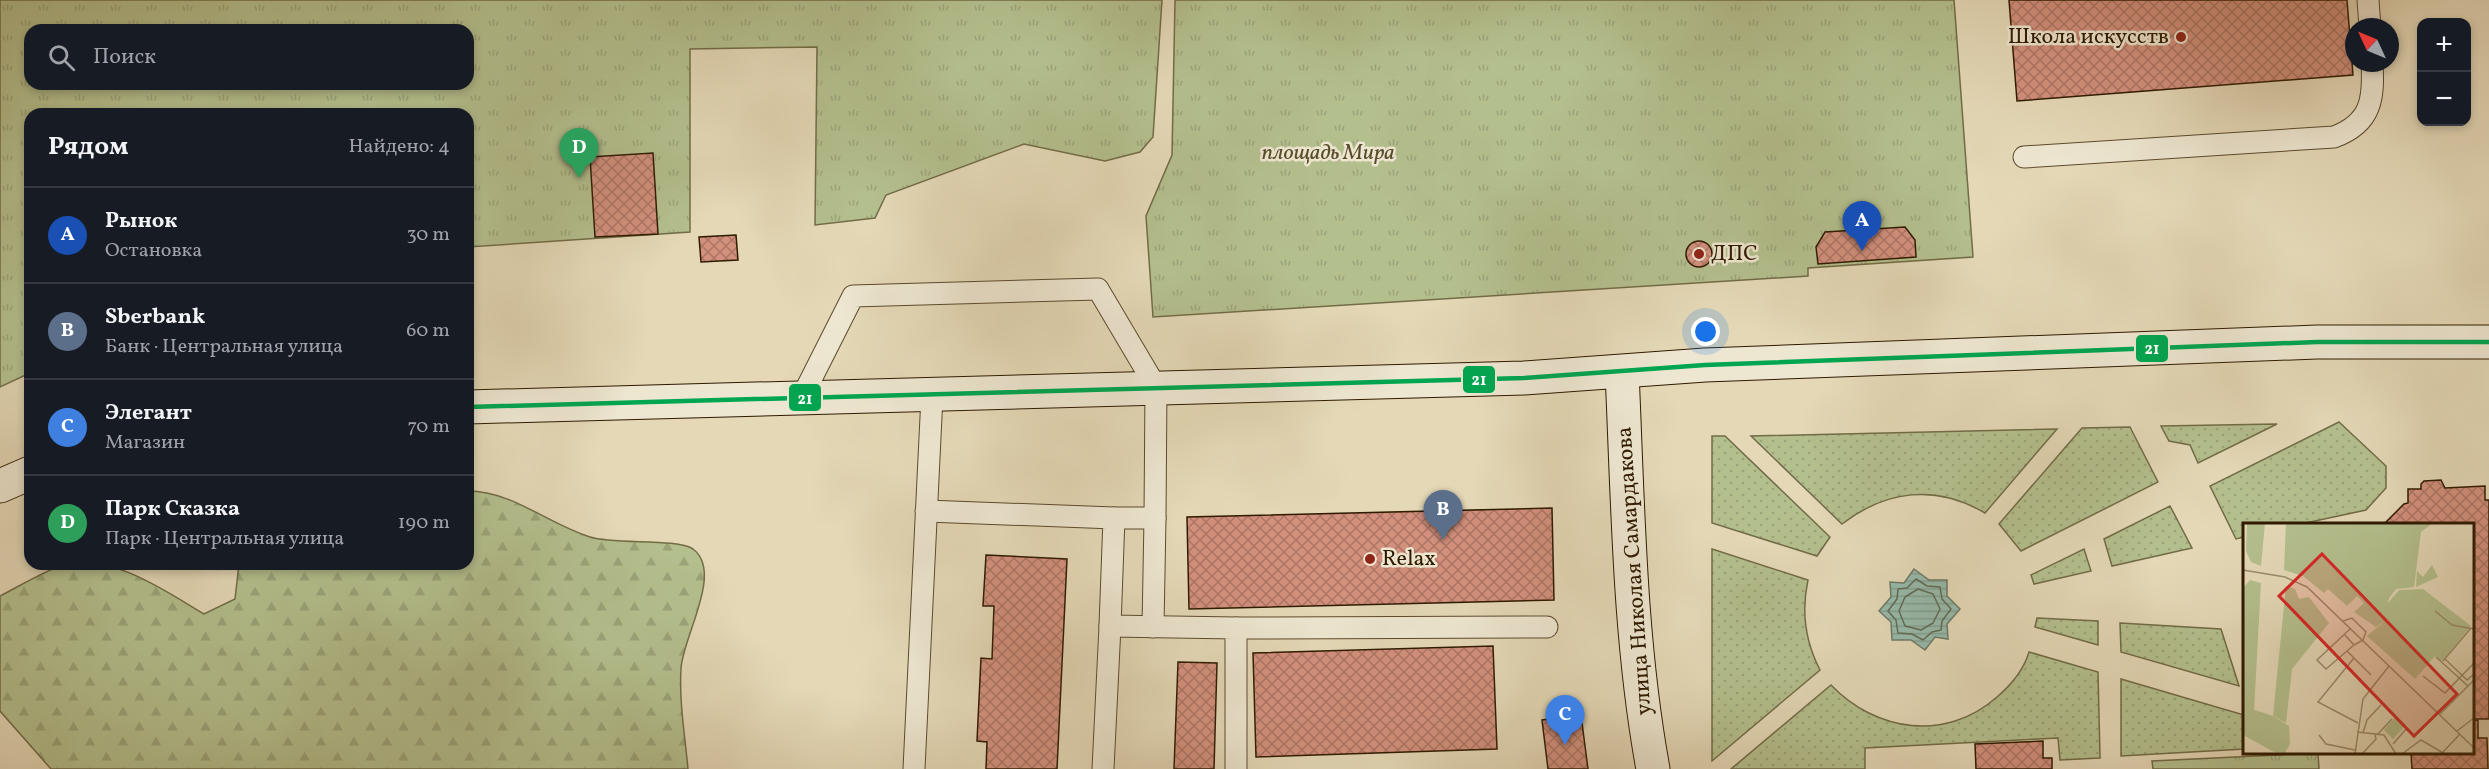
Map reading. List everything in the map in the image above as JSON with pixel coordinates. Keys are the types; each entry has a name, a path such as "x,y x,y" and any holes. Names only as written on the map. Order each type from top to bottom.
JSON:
{"main road":[{"path":"474,407 1524,378 1705,365 2317,342 2489,342"},
{"name":"улица Николая Самардакова","path":"1622,372 1633,607 1639,676 1653,769"},
{"path":"0,486 24,476"}],"lane":[{"path":"2368,0 2369,18"},
{"path":"2024,157 2334,137 2345,133 2360,121 2370,107 2374,94 2373,72"},
{"path":"801,399 853,296 1098,289 1156,387 1153,627"},
{"path":"914,769 932,396"},
{"path":"926,511 1155,518"},
{"path":"1103,769 1114,518"},
{"path":"1110,626 1547,627"},
{"path":"1236,628 1236,769"}],"green space":[{"path":"0,0 1162,0 1153,137 1140,152 1105,161 1024,144 886,195 875,218 815,225 817,47 690,49 690,232 474,247 474,108 24,108 24,376 0,387"},
{"name":"площадь Мира","path":"1175,0 1954,0 1973,257 1808,268 1808,276 1153,317 1146,216 1172,155"},
{"path":"2339,422 2386,466 2386,488 2366,510 2306,523 2243,523 2243,537 2236,539 2210,486"},
{"path":"2277,424 2198,463 2190,445 2169,441 2161,426"},
{"path":"2130,427 2158,482 2021,551 1999,524 2082,428"},
{"path":"2057,429 1985,513 1948,498 1912,495 1876,504 1842,524 1751,436"},
{"path":"1712,436 1725,436 1830,537 1817,556 1712,523"},
{"path":"474,491 500,496 590,537 614,541 660,542 693,549 701,559 704,573 699,606 681,669 688,769 51,769 0,711 0,596 43,573 50,570 121,570 156,586 204,614 235,599 238,570 474,570"},
{"path":"2170,506 2192,548 2112,566 2104,539"},
{"path":"1712,549 1808,580 1805,603 1806,626 1811,648 1820,670 1712,761"},
{"path":"2084,549 2091,571 2034,584 2031,575"},
{"path":"2037,618 2098,621 2098,645 2035,627"},
{"path":"2120,623 2221,629 2239,686 2121,652"},
{"path":"2029,652 2098,672 2100,758 2060,760 2058,738 1865,748 1865,769 1731,769 1831,685 1849,701 1869,713 1912,726 1934,725 1956,721 1977,711 1997,697 2024,665"},
{"path":"2121,679 2243,715 2243,749 2121,756"},
{"path":"2318,754 2319,769 2153,769 2152,761"}],"water":[{"path":"1914,569 1929,580 1947,580 1947,596 1960,609 1947,624 1948,639 1935,637 1925,650 1911,640 1892,640 1891,622 1879,611 1891,597 1890,582 1904,583"}],"building":[{"name":"Школа искусств","path":"2009,0 2347,0 2348,18 2345,18 2345,72 2353,72 2353,75 2017,101"},
{"path":"653,153 658,234 595,237 590,157"},
{"path":"1905,227 1915,240 1916,257 1818,264 1816,247 1825,232"},
{"path":"736,235 738,260 701,262 699,237"},
{"path":"1699,241 1708,245 1712,254 1708,263 1699,267 1690,263 1686,254 1690,245"},
{"path":"2441,480 2445,488 2485,486 2485,500 2489,500 2489,719 2474,719 2474,523 2385,523 2404,504 2408,503 2408,489 2421,489 2424,481"},
{"name":"Relax","path":"1552,508 1554,600 1189,609 1187,517"},
{"path":"986,555 1067,559 1057,769 986,769 987,742 977,741 981,658 992,659 994,606 983,606"},
{"path":"1493,646 1497,749 1256,757 1253,653"},
{"path":"1178,662 1217,663 1214,769 1174,769"},
{"path":"1581,715 1588,769 1548,769 1542,720"},
{"path":"2478,720 2478,738 2487,738 2488,769 2412,769 2411,754 2474,754 2474,721"},
{"path":"2043,741 2043,758 2052,758 2052,769 1976,769 1975,744"}],"transit line":[{"name":"21","path":"474,407 1524,378 1705,365 2317,342 2489,342"}],"place":[{"name":"Школа искусств","path":"2181,37"},
{"name":"Парк Сказка","path":"579,178"},
{"name":"Рынок","path":"1862,251"},
{"name":"ДПС","path":"1699,254"},
{"name":"Sberbank","path":"1443,540"},
{"name":"Relax","path":"1370,559"},
{"name":"Элегант","path":"1565,745"}]}
